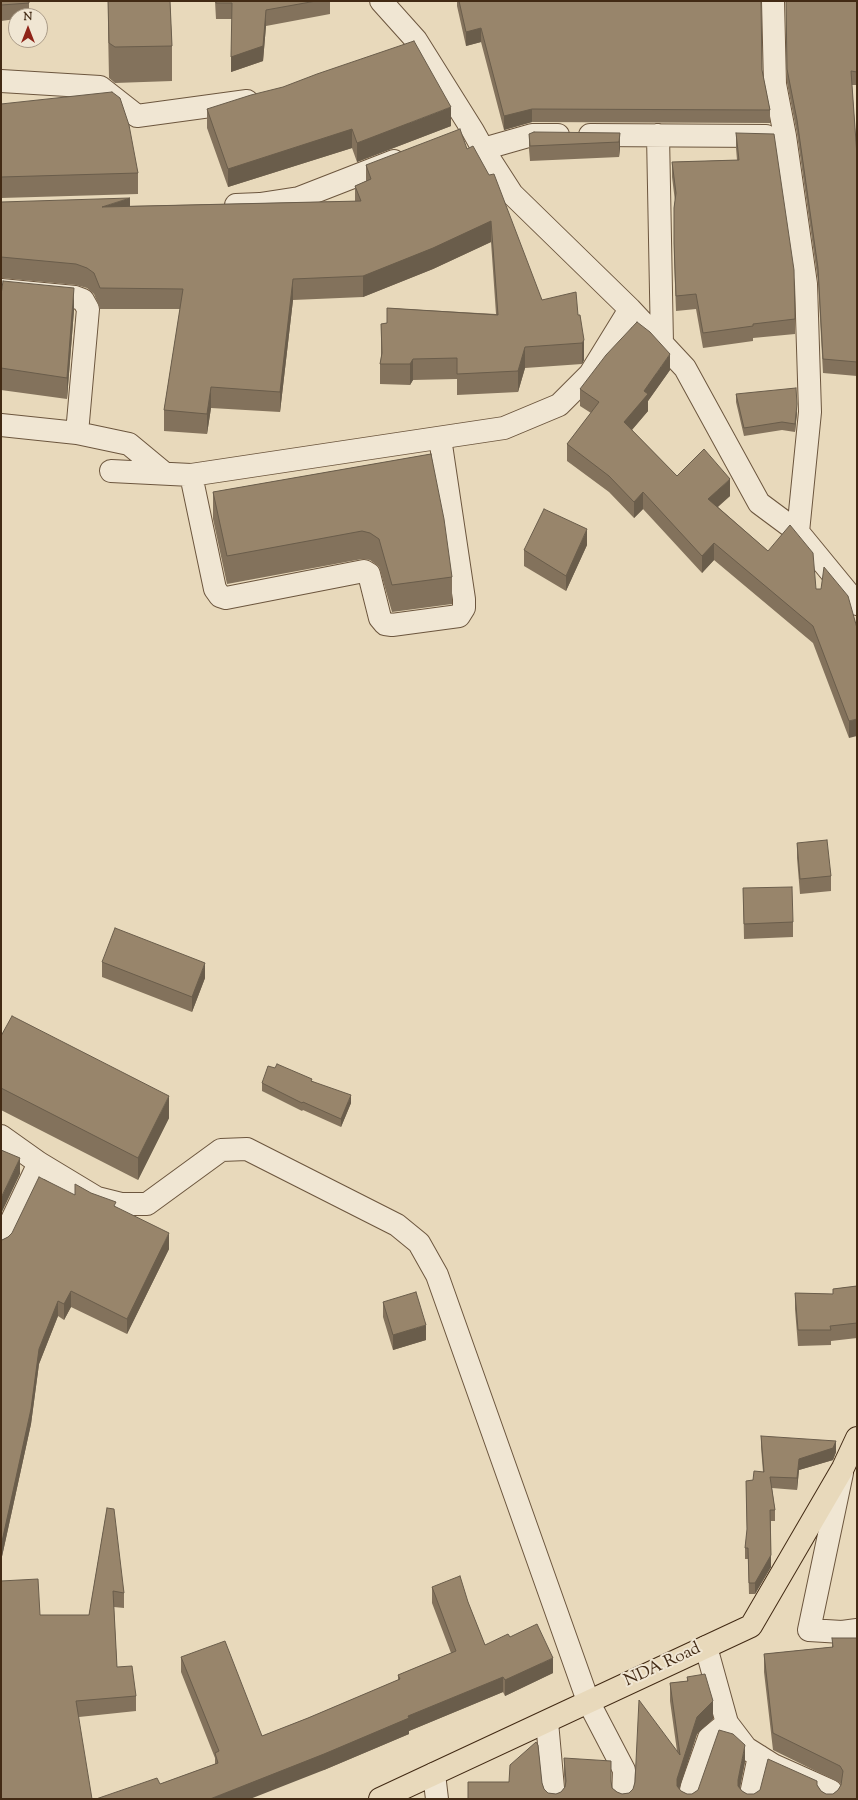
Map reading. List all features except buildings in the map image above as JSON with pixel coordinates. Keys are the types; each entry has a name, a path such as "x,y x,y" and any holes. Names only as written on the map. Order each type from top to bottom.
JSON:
{"main road":[{"name":"NDA Road","path":"380,1799 751,1626 843,1468 857,1438"}],"street":[{"path":"381,1 416,40 512,194 630,309 686,368 759,502 798,532 857,604"},
{"path":"773,1 775,84 785,136 806,291 810,412 798,532"},
{"path":"394,48 416,40"},
{"path":"1,81 100,87 137,116 265,98"},
{"path":"452,140 478,140 532,135 785,136"},
{"path":"658,135 662,344"},
{"path":"212,205 260,204 299,198 415,153"},
{"path":"1,290 75,297 83,300 88,309 77,433"},
{"path":"111,471 191,475 504,428 559,405 590,374 630,309"},
{"path":"1,425 77,433 129,444 164,473"},
{"path":"191,475 215,589 220,596 226,598 364,571 369,574 380,618 385,624 392,625 459,616 464,608 464,599 440,438"},
{"path":"421,471 444,467"},
{"path":"198,508 221,504"},
{"path":"1,1136 40,1163 97,1198 122,1204 147,1204 221,1150 247,1149 397,1225 419,1243 437,1275 588,1701 624,1770 623,1799"},
{"path":"1,1243 40,1163"},
{"path":"843,1468 809,1630 842,1632 857,1630"},
{"path":"706,1646 727,1723 746,1748 774,1765 831,1791 829,1799"},
{"path":"547,1722 554,1799"},
{"path":"689,1799 709,1738 727,1723"},
{"path":"750,1799 759,1756"},
{"path":"434,1774 437,1799"}]}
